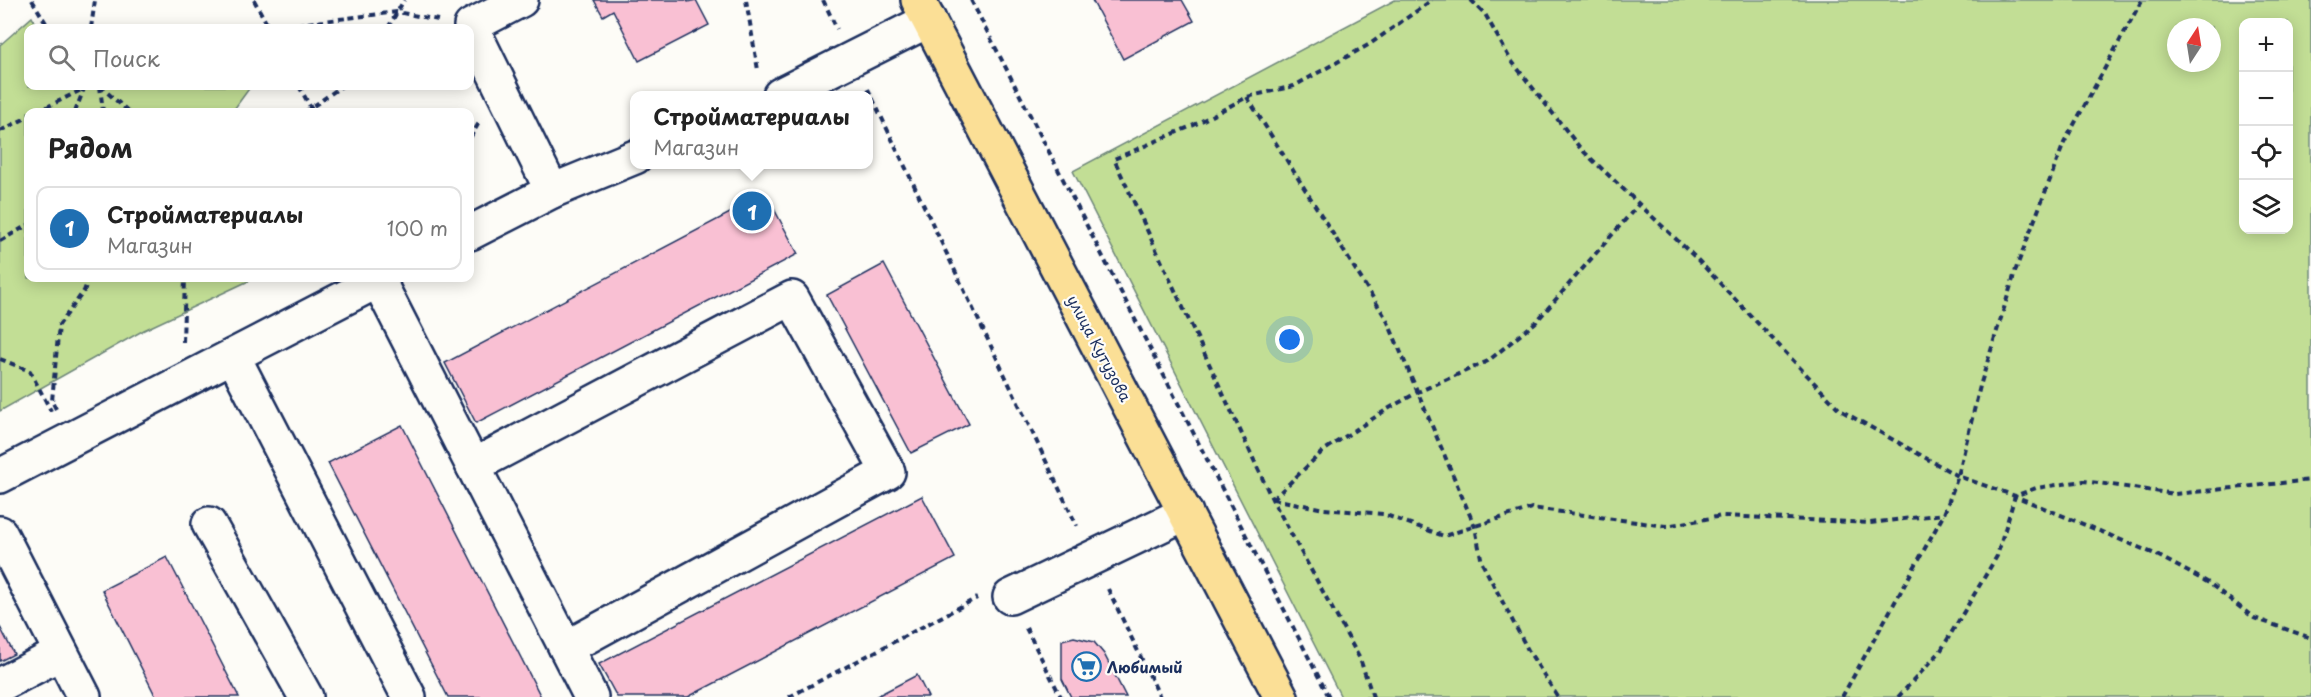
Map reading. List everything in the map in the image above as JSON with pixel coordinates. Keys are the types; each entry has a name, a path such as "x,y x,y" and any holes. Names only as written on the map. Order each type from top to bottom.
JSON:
{"main road":[{"name":"улица Кутузова","path":"924,10 1281,697"}],"lane":[{"path":"474,24 521,0"},
{"path":"769,85 853,59 924,10"},
{"path":"474,32 552,191"},
{"path":"474,232 552,191 630,159"},
{"path":"0,476 374,282"},
{"path":"381,282 591,697"},
{"path":"473,466 792,298 888,472 566,648"},
{"path":"233,356 409,697"},
{"path":"1010,597 1186,513"},
{"path":"209,524 306,697"},
{"path":"0,533 84,697"},
{"path":"0,685 62,653"}],"path":[{"path":"32,0 47,24"},
{"path":"92,24 95,0"},
{"path":"254,0 266,24"},
{"path":"390,24 404,0"},
{"path":"746,0 769,85"},
{"path":"971,0 1329,697"},
{"path":"1373,697 1360,659 1272,499 1114,159 1194,125 1247,97 1294,86 1370,44 1432,0"},
{"path":"1471,0 1485,14 1510,59 1581,149 1697,259 1840,410 1958,476 2015,496 2155,554 2209,583 2254,618 2311,638"},
{"path":"1842,697 1944,514 1958,476 1980,386 2017,266 2064,143 2142,0"},
{"path":"300,24 397,12 460,24"},
{"path":"853,59 868,91"},
{"path":"44,108 77,90"},
{"path":"76,108 83,90"},
{"path":"100,90 103,108"},
{"path":"104,90 125,108"},
{"path":"301,90 311,108"},
{"path":"316,108 337,90"},
{"path":"1247,97 1387,320 1475,527 1482,563 1528,650 1558,697"},
{"path":"873,101 1160,697"},
{"path":"0,132 24,119"},
{"path":"1272,499 1323,451 1386,410 1488,361 1536,322 1639,204"},
{"path":"0,241 24,226"},
{"path":"67,441 52,400 59,325 84,291 87,282"},
{"path":"183,382 184,282"},
{"path":"0,359 30,371 67,441"},
{"path":"2015,496 2036,488 2084,481 2175,494 2311,480"},
{"path":"1898,697 1940,652 1997,556 2015,496"},
{"path":"1272,499 1324,509 1383,514 1444,536 1532,508 1666,526 1722,516 1870,523 1944,514"},
{"path":"789,697 987,592 1010,597 1061,697"}],"green space":[{"path":"1395,0 2311,0 2311,697 1341,697 1073,171"},
{"path":"32,17 36,24 24,24"},
{"path":"24,24 24,90 248,90 235,108 24,108 24,282 246,282 144,330 0,411 0,45"}],"building":[{"path":"594,0 687,0 688,2 696,0 709,25 639,61 613,10 603,16"},
{"path":"1092,0 1182,0 1194,21 1123,59"},
{"path":"766,194 798,254 476,423 445,363"},
{"path":"884,264 969,424 911,453 827,295"},
{"path":"402,425 541,697 448,697 328,463"},
{"path":"922,496 955,558 688,697 617,697 599,664"},
{"path":"167,557 239,697 156,697 102,590"},
{"path":"0,627 14,654 0,661"},
{"name":"Любимый","path":"1074,637 1094,642 1104,654 1126,697 1071,697 1062,679 1062,640"},
{"path":"917,675 928,697 875,697"}],"place":[{"name":"Стройматериалы","path":"752,211"},
{"name":"Любимый","path":"1086,666"}]}
